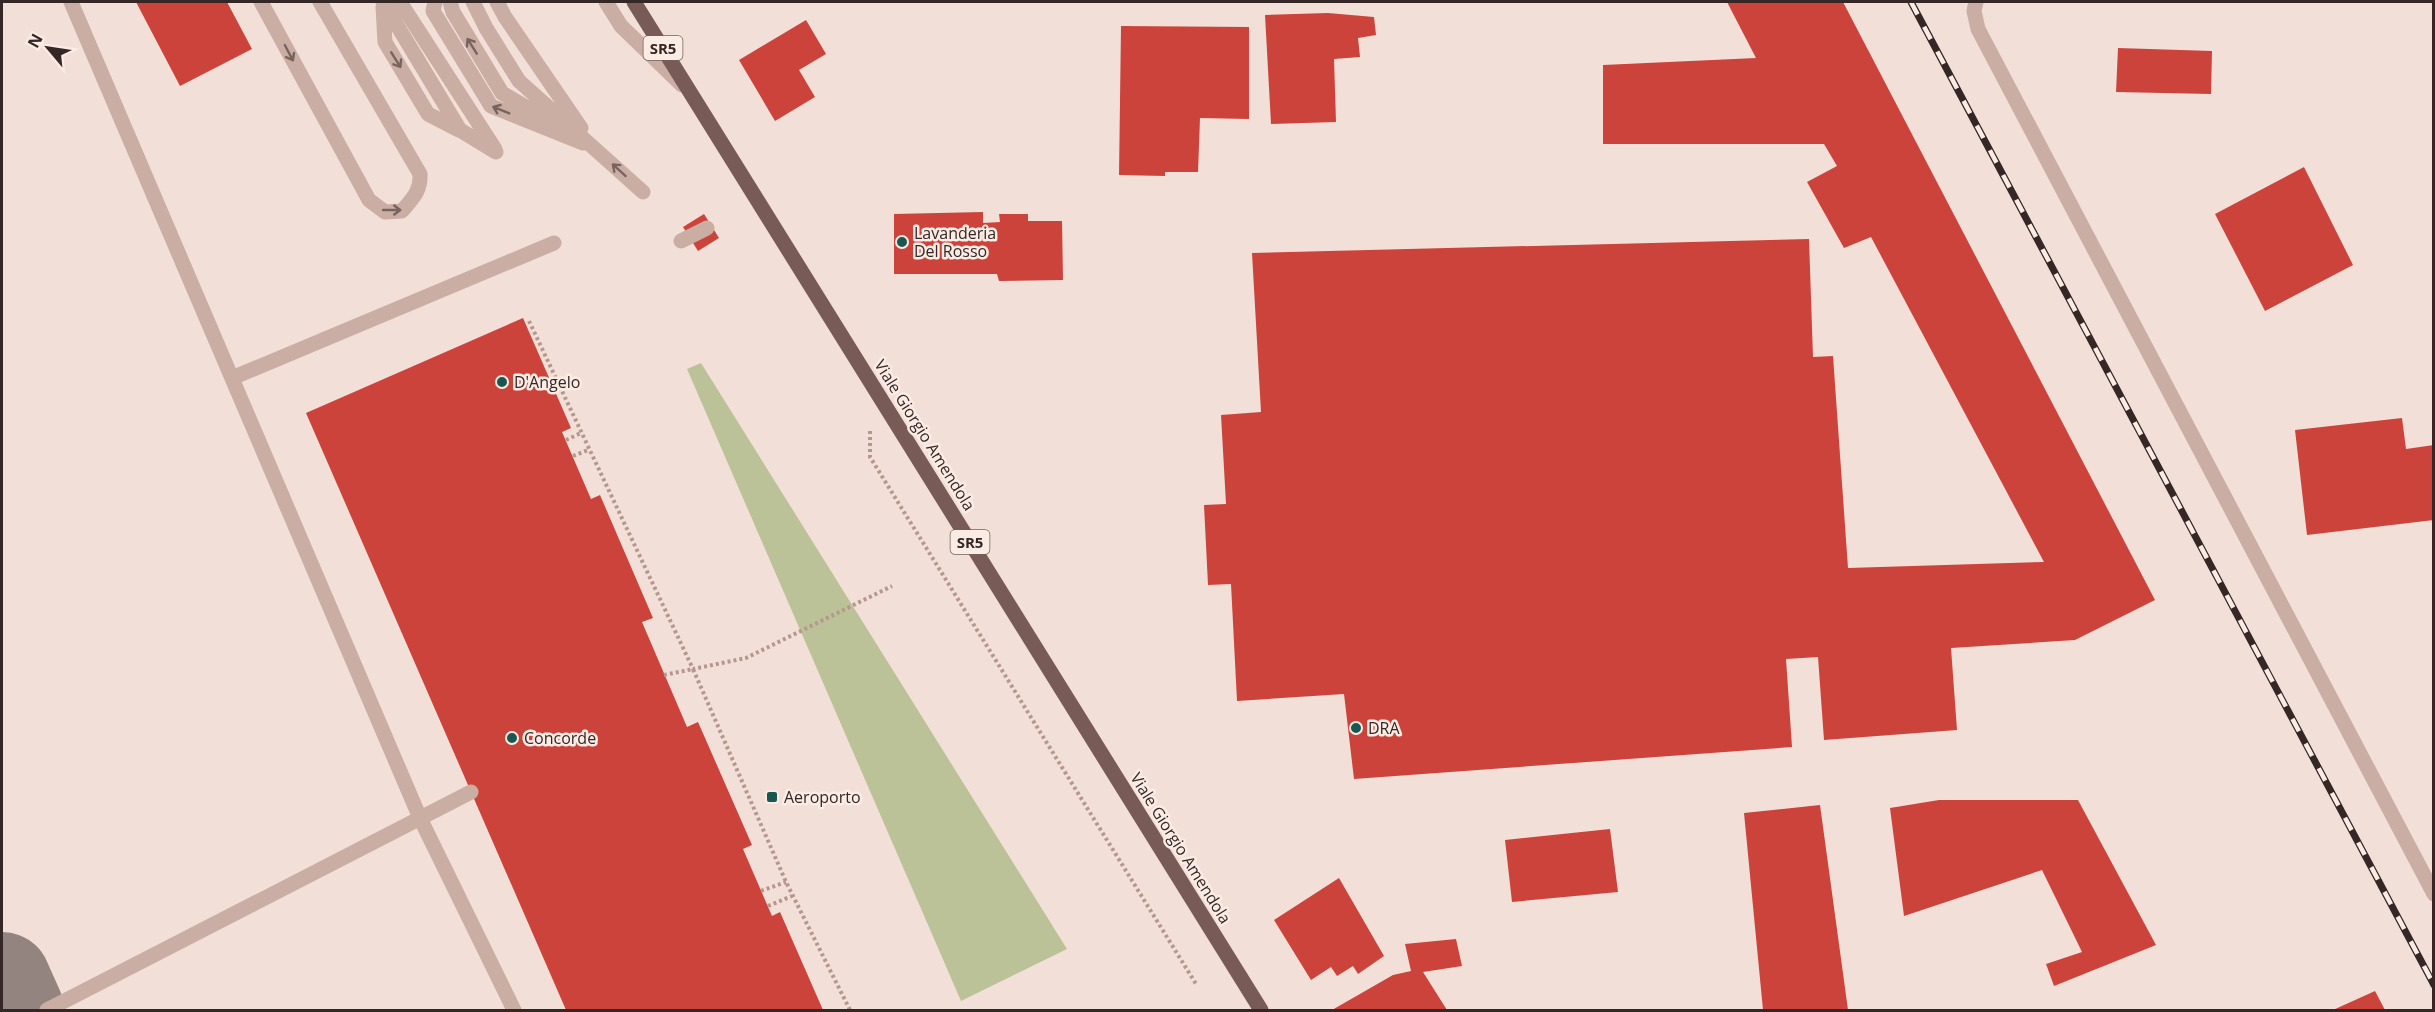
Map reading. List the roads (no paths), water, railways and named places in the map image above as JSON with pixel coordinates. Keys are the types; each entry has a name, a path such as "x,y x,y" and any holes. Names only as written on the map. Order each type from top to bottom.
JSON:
{"main road":[{"name":"Viale Giorgio Amendola","path":"634,2 1261,1011"}],"lane":[{"path":"71,2 420,818 514,1011"},
{"path":"261,2 369,200 386,212 402,211 416,196 420,186 420,174 320,2"},
{"path":"383,3 460,130 496,152 400,2"},
{"path":"435,2 433,11 491,106 595,148"},
{"path":"450,2 458,20 502,93 595,148"},
{"path":"473,2 486,28 519,81 643,192"},
{"path":"497,2 595,148"},
{"path":"606,2 621,26 692,94"},
{"path":"1976,2 1974,11 1977,29 2433,894"},
{"path":"681,241 707,228"},
{"path":"232,378 554,243"},
{"path":"47,1011 471,792"}],"railway":[{"path":"1911,2 2434,985"}],"place":[{"name":"Lavanderia Del Rosso","path":"902,242"},
{"name":"D'Angelo","path":"502,382"},
{"name":"DRA","path":"1356,728"},
{"name":"Concorde","path":"512,738"},
{"name":"Aeroporto","path":"772,797"}]}
